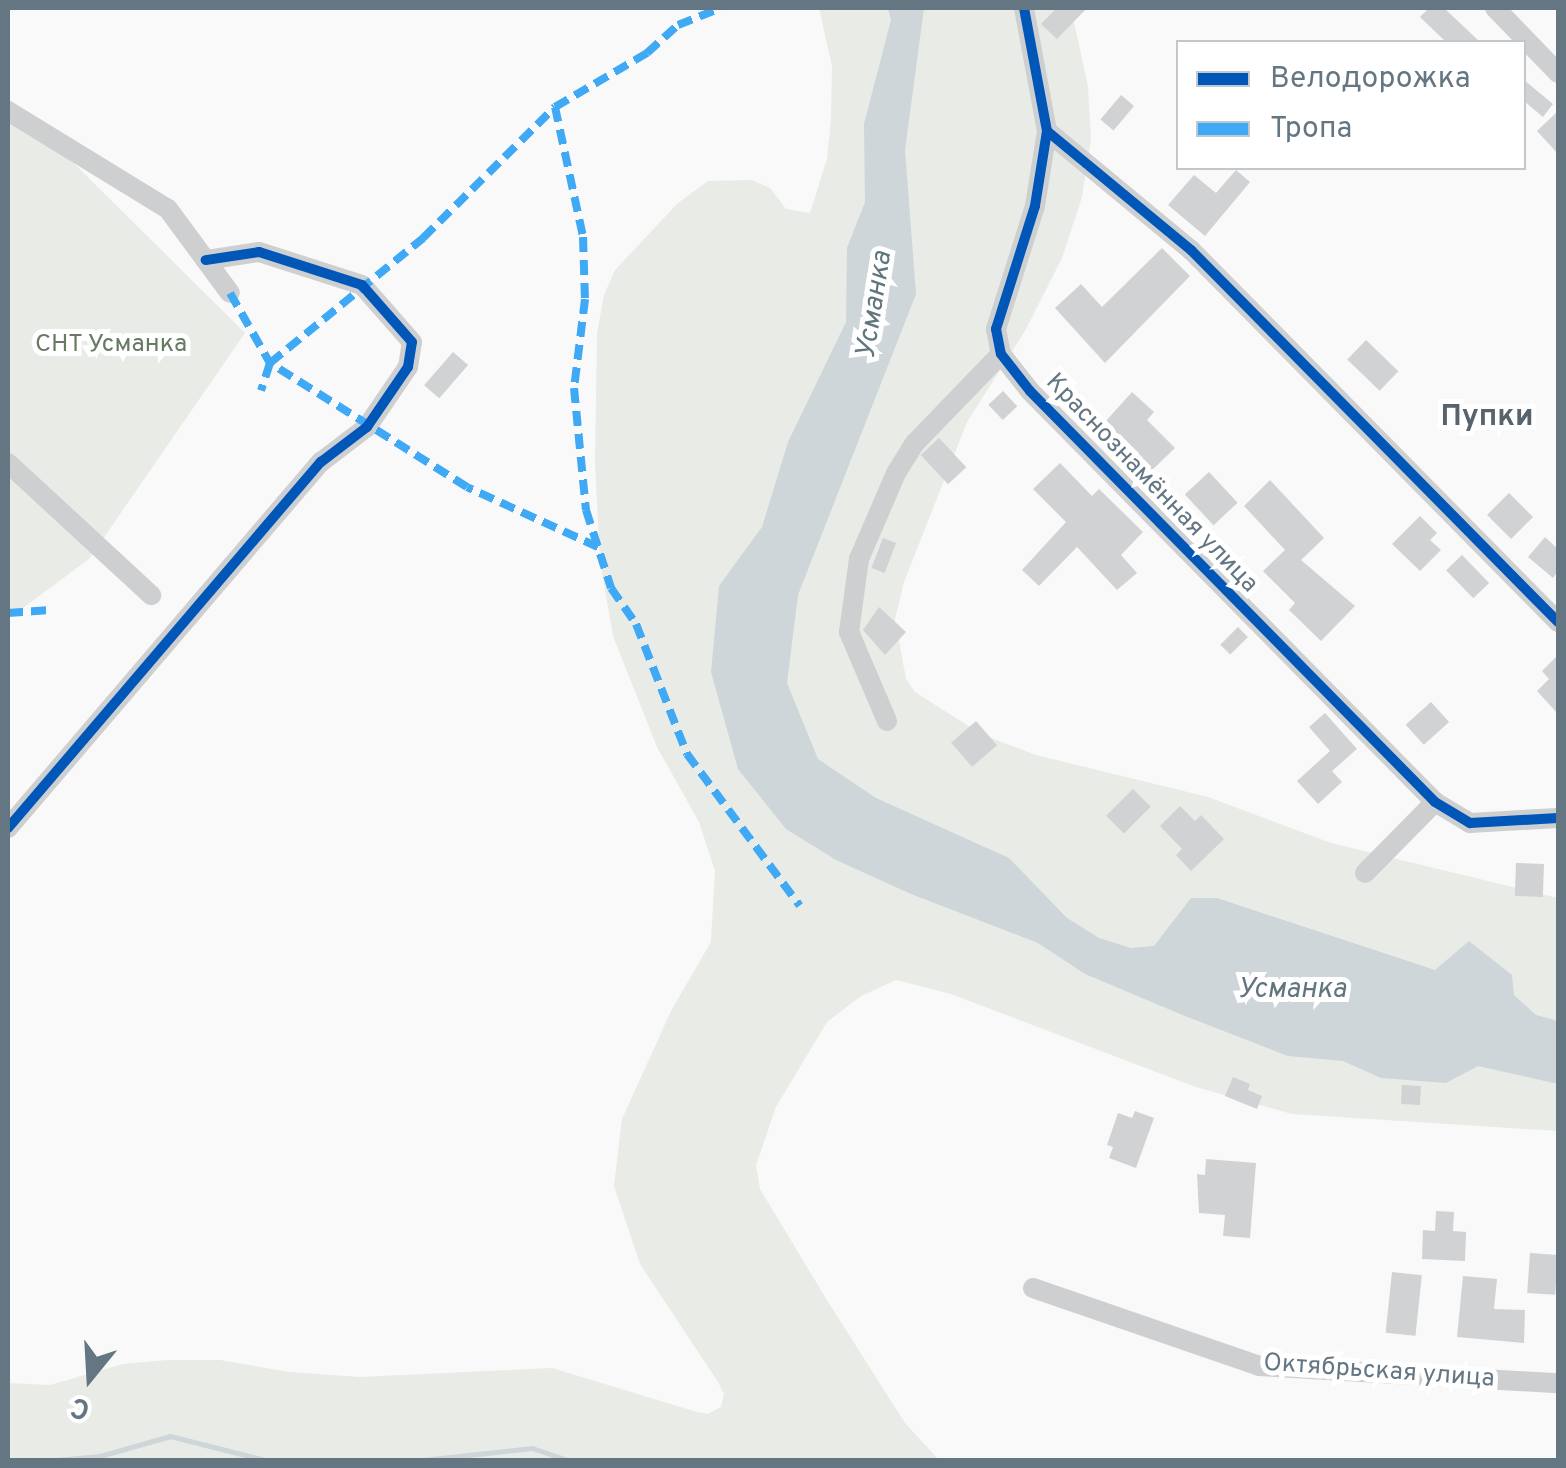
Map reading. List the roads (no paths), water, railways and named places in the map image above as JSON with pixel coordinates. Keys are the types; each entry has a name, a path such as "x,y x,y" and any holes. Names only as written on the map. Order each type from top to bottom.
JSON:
{"street":[{"path":"887,721 850,632 859,559 896,473 915,443 1001,354 996,329 1036,206 1047,131 1024,8"},
{"path":"1495,8 1558,72"},
{"path":"8,110 168,210 230,293"},
{"path":"1047,131 1191,250 1558,622"},
{"path":"8,828 321,462 368,427 408,368 412,342 362,285 259,252 206,260"},
{"name":"Краснознамённая улица","path":"1001,354 1030,392 1436,802 1470,823 1558,818"},
{"path":"8,463 151,595"},
{"path":"1365,873 1436,802"},
{"name":"Октябрьская улица","path":"1033,1288 1259,1366 1558,1384"}],"water":[{"name":"Усманка","path":"888,8 924,8 905,150 916,294 798,595 787,683 818,759 876,798 1009,858 1067,918 1099,938 1131,948 1154,946 1191,898 1217,898 1435,970 1469,941 1512,975 1514,995 1536,1015 1558,1021 1558,1084 1478,1066 1446,1083 1381,1078 1343,1061 1288,1056 1085,974 1038,943 836,860 786,829 738,769 711,672 719,586 762,527 788,442 846,322 847,248 865,202 864,124 891,20"}],"waterway":[{"path":"56,1460 100,1456 170,1436 265,1460"},
{"path":"422,1460 532,1448 566,1460"}],"district":[{"name":"Пупки","path":"1487,418"}],"park label":[{"name":"СНТ Усманка","path":"111,345"}]}
